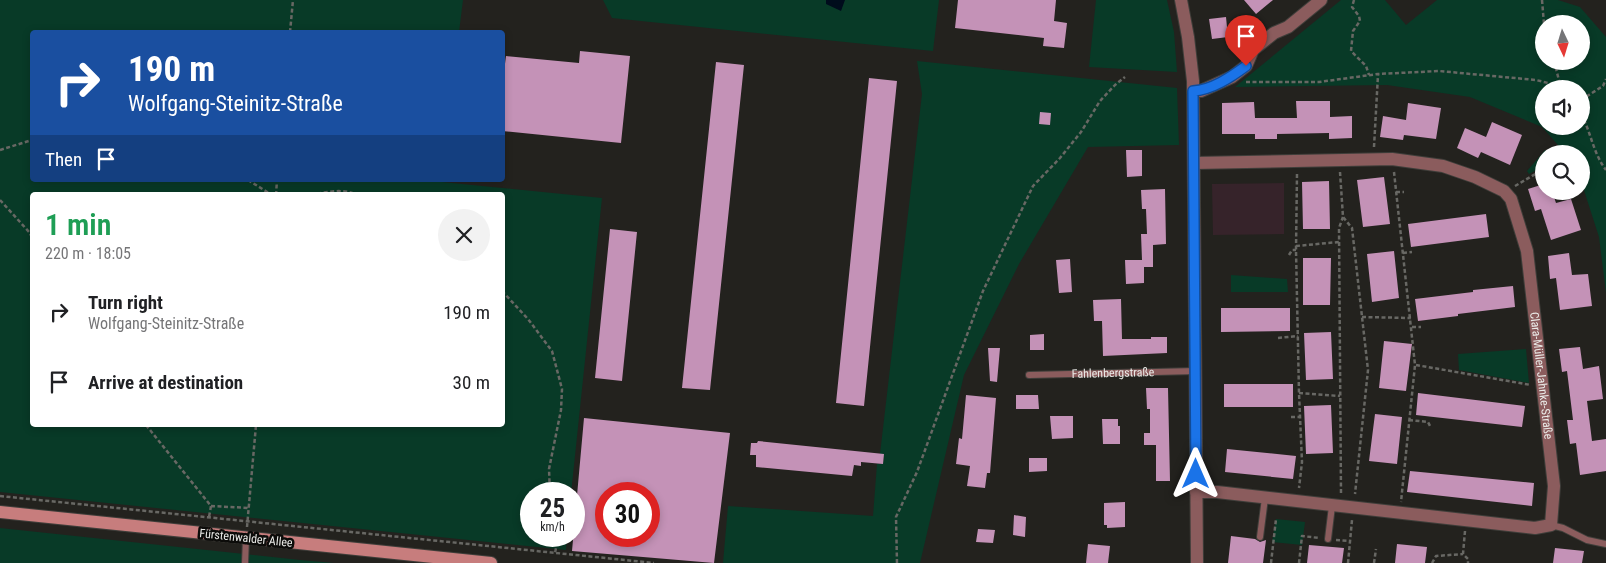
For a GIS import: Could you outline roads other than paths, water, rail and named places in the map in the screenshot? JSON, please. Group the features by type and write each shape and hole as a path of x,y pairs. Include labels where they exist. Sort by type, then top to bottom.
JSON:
{"main road":[{"name":"Fürstenwalder Allee","path":"0,512 491,563"}],"street":[{"path":"1181,0 1188,37 1193,91 1197,563"},
{"path":"1193,91 1201,91 1232,77 1246,66 1253,50 1274,33 1288,27 1321,0"},
{"name":"Clara-Müller-Jahnke-Straße","path":"1194,163 1394,159 1443,166 1475,177 1504,191 1511,198 1527,251 1554,486 1551,525"},
{"path":"1196,492 1217,492 1535,528 1551,525"}],"lane":[{"name":"Fahlenbergstraße","path":"1029,375 1196,371"},
{"path":"1260,537 1265,498"},
{"path":"1328,539 1342,507"},
{"path":"1551,525 1563,528 1587,540 1606,544"},
{"path":"245,563 246,538"}],"water":[{"path":"826,0 845,0 841,11 826,4"}]}
